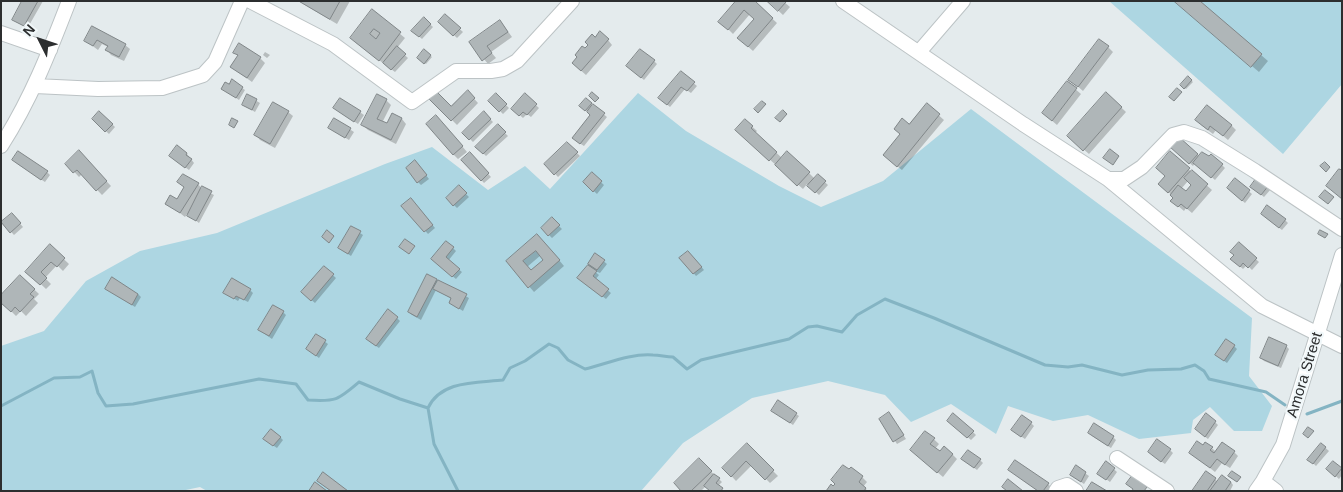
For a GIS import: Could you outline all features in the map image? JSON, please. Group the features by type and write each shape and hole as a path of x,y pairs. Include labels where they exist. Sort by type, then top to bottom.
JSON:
{"street":[{"path":"1,146 16,123 35,86 69,1"},
{"path":"35,86 98,90 162,88 203,75 215,62 242,1"},
{"path":"250,1 333,44 412,102 456,71 497,70 503,69 517,61 572,1"},
{"path":"843,1 1023,124 1108,179 1262,306 1342,346"},
{"path":"919,52 963,1"},
{"path":"1,33 50,50"},
{"path":"1,132 16,123"},
{"path":"1108,179 1124,179 1142,167 1172,134 1184,132 1202,138 1342,228"},
{"name":"Amora Street","path":"1260,486 1283,445 1342,255"},
{"path":"1117,458 1167,491"},
{"path":"1056,491 1058,488 1067,485 1076,491"},
{"path":"1260,486 1276,491"}],"shaded area":[{"path":"1109,1 1342,1 1342,84 1283,154"},
{"path":"638,93 686,131 779,186 821,207 883,181 971,109 1252,318 1249,376 1272,406 1262,431 1234,431 1210,407 1193,420 1191,433 1139,439 1088,415 1053,421 1008,406 996,434 951,404 911,422 885,395 828,381 752,398 683,443 641,491 207,491 200,487 181,491 1,491 1,346 44,331 86,281 140,251 217,233 385,164 432,147 488,190 525,166 550,189"}],"building":[{"path":"22,1 38,1 24,26 12,20"},
{"path":"299,1 340,1 330,19"},
{"path":"736,1 755,1 773,18 748,47 737,38 754,19 744,10 728,30 718,22"},
{"path":"767,1 785,1 786,2 778,11"},
{"path":"1174,1 1200,1 1262,54 1251,67"},
{"path":"372,9 401,32 379,61 350,38","holes":["374,29 380,33 376,39 370,34"]},
{"path":"445,14 461,28 453,36 438,22"},
{"path":"424,17 431,24 419,37 411,31"},
{"path":"500,20 508,32 487,46 492,53 482,61 469,42"},
{"path":"92,26 126,44 119,57 105,50 108,46 97,40 93,46 84,41"},
{"path":"600,31 609,39 581,71 572,63 577,57 575,55 582,46 585,48 588,45 585,42 592,34 595,37"},
{"path":"1099,39 1109,46 1078,87 1068,80"},
{"path":"239,43 261,57 247,78 230,67 238,55 233,53"},
{"path":"397,46 406,54 391,70 383,63"},
{"path":"424,49 431,55 424,64 417,58"},
{"path":"640,49 655,60 641,78 626,66"},
{"path":"681,71 695,82 687,91 681,87 667,105 658,98"},
{"path":"1188,76 1192,80 1184,89 1180,85"},
{"path":"232,79 243,87 236,98 221,89 225,82 229,84"},
{"path":"1067,81 1077,88 1052,121 1042,113"},
{"path":"1177,88 1182,92 1174,101 1169,97"},
{"path":"468,90 475,98 451,121 428,98 436,91 451,106"},
{"path":"592,92 599,98 595,102 589,96"},
{"path":"1106,92 1122,107 1083,151 1067,136"},
{"path":"496,93 507,104 499,112 488,101"},
{"path":"525,93 537,104 527,115 523,112 519,116 511,109"},
{"path":"247,94 257,99 252,110 242,105"},
{"path":"377,94 387,99 377,119 387,123 392,113 402,118 391,140 361,125"},
{"path":"340,98 361,111 354,122 333,108"},
{"path":"586,98 592,103 585,111 579,106"},
{"path":"762,101 766,104 758,113 754,109"},
{"path":"273,102 289,111 270,144 254,135"},
{"path":"927,103 940,114 897,167 883,155 900,134 894,129 902,118 909,124"},
{"path":"593,104 605,113 580,144 572,138 590,115 587,112"},
{"path":"1207,105 1232,125 1223,136 1210,126 1208,130 1195,120"},
{"path":"783,110 787,114 780,122 775,118"},
{"path":"99,111 113,124 105,132 92,119"},
{"path":"484,111 491,119 469,140 462,133"},
{"path":"436,115 463,146 453,155 426,124"},
{"path":"232,118 238,121 234,128 229,125"},
{"path":"334,118 351,128 345,138 328,128"},
{"path":"745,119 753,126 751,128 777,152 769,161 735,130"},
{"path":"498,124 506,132 483,154 475,147"},
{"path":"1179,137 1198,154 1189,164 1170,147"},
{"path":"567,142 578,152 554,175 544,164"},
{"path":"177,145 192,159 185,168 169,156"},
{"path":"1110,149 1119,156 1113,165 1103,158"},
{"path":"79,150 107,181 96,191 77,170 73,173 65,164"},
{"path":"18,151 48,171 41,180 12,160"},
{"path":"787,151 810,172 797,186 775,165"},
{"path":"1170,151 1190,168 1168,193 1158,184 1165,176 1156,168"},
{"path":"470,152 489,173 481,181 461,160"},
{"path":"1202,152 1209,156 1211,154 1223,164 1211,178 1193,163"},
{"path":"415,160 427,175 417,183 406,168"},
{"path":"1325,162 1330,167 1326,172 1320,166"},
{"path":"1339,169 1342,170 1342,199 1326,186"},
{"path":"1192,170 1208,184 1187,209 1181,204 1178,207 1170,201 1173,198 1170,195 1178,185 1186,191 1191,185 1184,178"},
{"path":"592,172 602,181 593,192 583,182"},
{"path":"183,174 199,183 180,213 165,204 170,195 177,199 184,187 177,182"},
{"path":"818,174 826,181 815,193 807,186"},
{"path":"1258,176 1269,185 1261,195 1250,187"},
{"path":"1235,178 1250,190 1242,201 1227,188"},
{"path":"459,185 467,193 453,206 446,198"},
{"path":"202,186 212,191 196,221 187,216"},
{"path":"1325,190 1334,197 1328,204 1319,197"},
{"path":"411,198 433,225 424,232 401,206"},
{"path":"1267,205 1286,219 1279,228 1261,214"},
{"path":"12,213 21,223 10,233 1,222"},
{"path":"552,217 560,225 548,236 541,228"},
{"path":"351,226 361,231 348,254 338,248"},
{"path":"327,230 334,236 329,243 322,237"},
{"path":"1320,230 1328,234 1325,238 1318,234"},
{"path":"537,234 560,260 528,288 506,261","holes":["536,251 543,260 531,270 523,261"]},
{"path":"405,239 415,246 409,254 399,247"},
{"path":"446,241 454,247 446,257 460,269 452,277 431,259"},
{"path":"1239,242 1257,258 1248,268 1243,263 1240,267 1230,259 1234,255 1230,252"},
{"path":"50,244 65,258 57,267 51,262 41,272 47,278 40,285 25,272"},
{"path":"688,251 702,267 693,274 679,258"},
{"path":"595,253 605,260 597,270 588,264"},
{"path":"588,265 597,271 593,276 609,289 602,297 577,278"},
{"path":"324,266 334,274 311,301 301,292"},
{"path":"427,274 437,279 417,317 408,312"},
{"path":"20,275 35,289 30,294 34,297 20,312 15,307 11,312 1,303 1,295"},
{"path":"112,277 138,294 132,305 105,289"},
{"path":"232,278 251,289 244,300 236,296 234,299 223,293"},
{"path":"438,280 467,294 459,309 449,303 451,298 433,289"},
{"path":"273,305 284,311 269,336 258,330"},
{"path":"388,309 398,317 376,346 366,339"},
{"path":"316,334 326,340 316,356 306,349"},
{"path":"1269,337 1287,345 1278,366 1260,358"},
{"path":"1226,339 1235,345 1224,361 1215,355"},
{"path":"778,400 797,413 790,423 771,411"},
{"path":"889,412 904,435 893,442 879,419"},
{"path":"953,413 974,431 967,438 947,421"},
{"path":"1206,413 1216,421 1205,437 1195,429"},
{"path":"1022,415 1032,422 1021,437 1011,430"},
{"path":"1094,423 1114,436 1108,446 1088,433"},
{"path":"1308,427 1314,431 1308,438 1303,434"},
{"path":"271,429 281,437 273,446 263,439"},
{"path":"925,431 935,438 930,444 940,451 944,446 953,454 937,473 910,450"},
{"path":"1157,439 1171,449 1161,462 1148,452"},
{"path":"1197,441 1203,445 1205,442 1213,447 1210,450 1214,453 1222,442 1235,451 1225,465 1217,459 1210,468 1189,453"},
{"path":"747,443 774,470 765,480 746,461 731,477 722,468"},
{"path":"1321,443 1326,447 1313,464 1307,460"},
{"path":"968,450 981,459 974,468 961,459"},
{"path":"699,458 712,471 691,491 681,491 674,483"},
{"path":"1015,460 1049,483 1043,491 1038,491 1008,470"},
{"path":"1106,461 1115,468 1106,480 1097,474"},
{"path":"1333,461 1342,468 1335,477 1326,469"},
{"path":"843,465 849,469 851,467 863,476 859,482 866,488 864,491 826,491 831,484 833,486 835,484 831,480"},
{"path":"1076,465 1086,472 1081,482 1070,475"},
{"path":"1206,471 1216,478 1207,491 1192,491"},
{"path":"1232,471 1241,477 1237,482 1228,476"},
{"path":"323,472 348,491 331,491 317,481"},
{"path":"714,474 720,478 716,483 723,488 721,491 710,491 704,486"},
{"path":"1222,475 1231,482 1225,491 1210,491"},
{"path":"1132,476 1147,487 1144,491 1132,491 1133,489 1126,484"},
{"path":"1008,479 1023,491 1007,491 1002,487"},
{"path":"315,482 327,491 309,491"},
{"path":"1092,482 1107,491 1086,491"}],"waterway":[{"path":"428,408 442,392 451,388 471,383 503,380 510,368 525,361 549,344 558,348 568,360 585,369 627,357 645,355 673,357 687,369 701,360 789,339 808,327 817,326 842,332 857,315 885,299 1045,365 1068,367 1082,365 1122,375 1148,370 1181,369 1195,365 1204,371 1209,379 1266,392 1285,405"},
{"path":"1,406 54,378 80,377 92,371 98,393 106,406 133,404 259,379 296,384 308,400 325,401 341,396 359,382 428,408 434,444 458,491"},
{"path":"1307,414 1342,401"}]}
